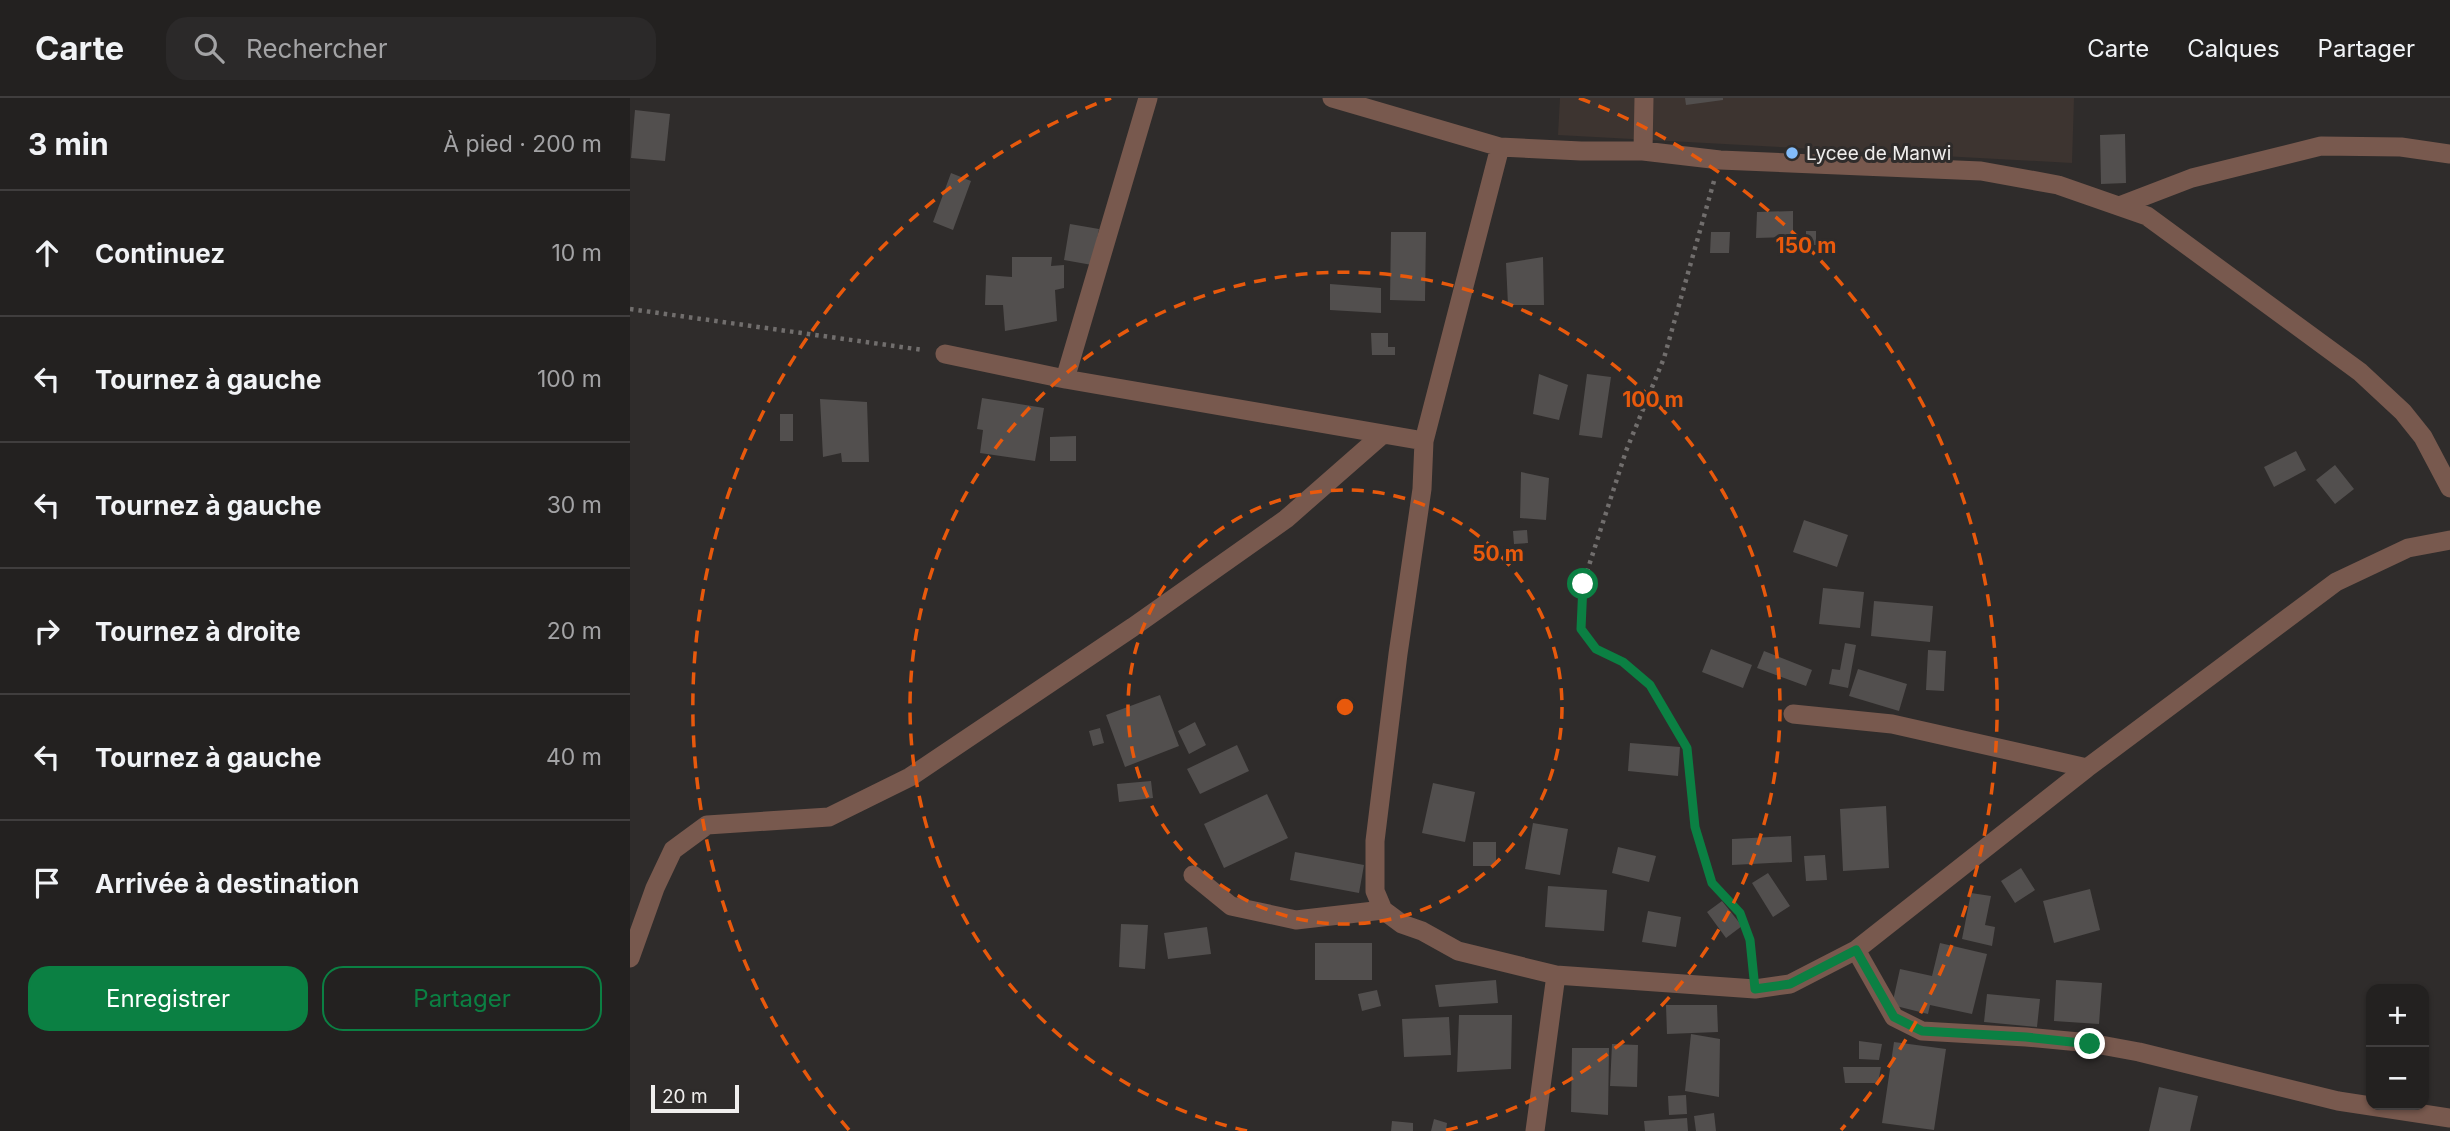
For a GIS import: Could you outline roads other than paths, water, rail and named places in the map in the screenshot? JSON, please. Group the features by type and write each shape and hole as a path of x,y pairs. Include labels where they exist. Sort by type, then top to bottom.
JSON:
{"street":[{"path":"1065,379 1148,98"},
{"path":"1332,98 1380,105 1500,147 1643,151 1720,160 1981,171 2058,185 2119,206 2147,216 2360,372 2403,412 2416,429 2450,488"},
{"path":"1643,151 1644,98"},
{"path":"2119,206 2192,178 2321,146 2400,147 2450,154"},
{"path":"1500,147 1424,441 1422,489 1398,654 1376,841 1375,891 1383,910 1402,924 1458,951 1556,975 1755,989 1790,984 1856,950 2087,768 2336,582 2408,548 2450,540"},
{"path":"945,354 1065,379 1424,441"},
{"path":"630,958 655,888 673,850 707,825 829,817 910,777 1133,627 1286,519 1383,434"},
{"path":"1793,714 1892,724 2087,768"},
{"path":"1193,875 1231,906 1296,920 1383,910"},
{"path":"1856,950 1894,1017 1922,1031 2026,1037 2139,1052 2338,1101 2450,1118"},
{"path":"1535,1131 1556,975"}],"place":[{"name":"Lycee de Manwi","path":"1792,153"}]}
